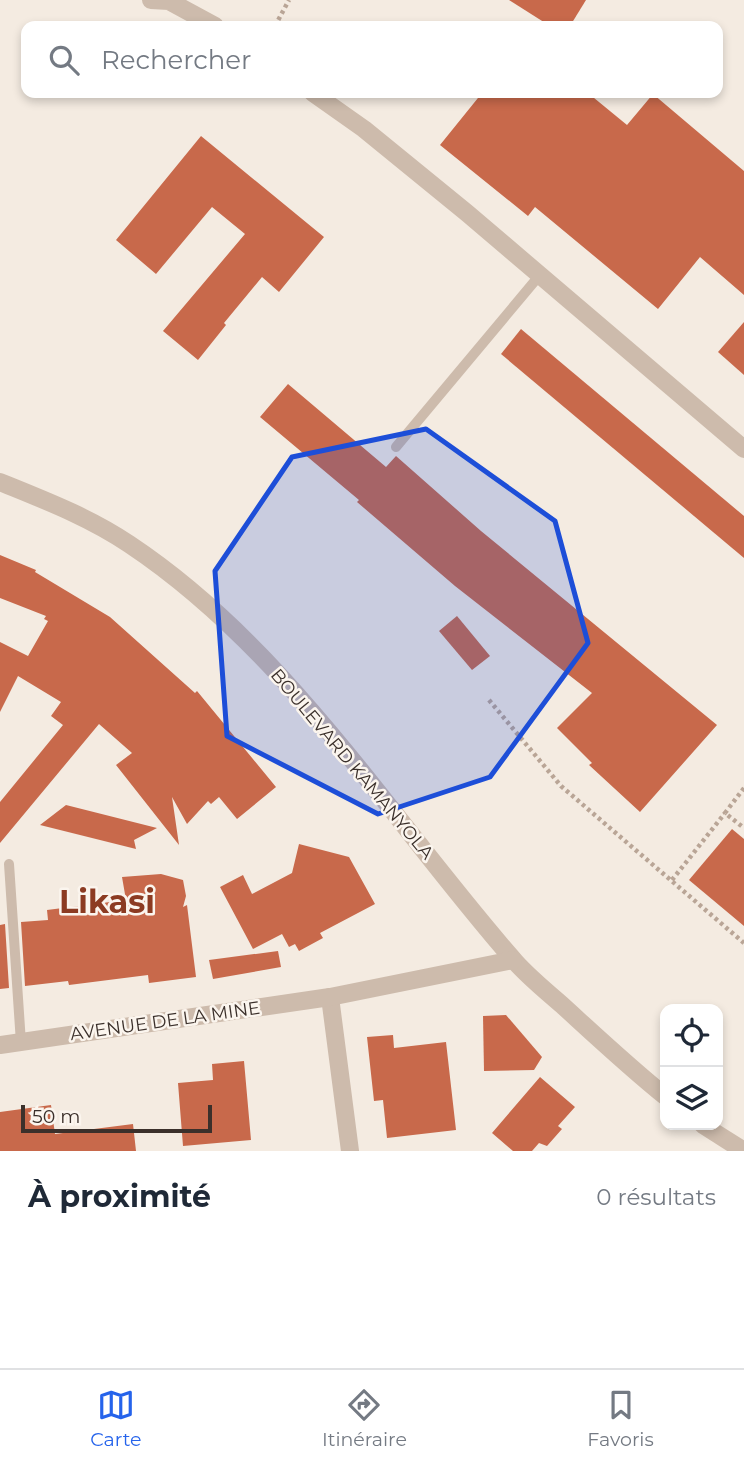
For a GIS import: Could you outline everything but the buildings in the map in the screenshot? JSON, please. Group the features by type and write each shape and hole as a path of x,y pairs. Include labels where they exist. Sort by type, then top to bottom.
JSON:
{"street":[{"path":"151,0 169,1 206,21"},
{"path":"320,98 374,137 467,213 744,449"},
{"name":"BOULEVARD KAMANYOLA","path":"0,482 83,516 128,543 171,574 225,622 273,669 321,723 513,960 660,1092"},
{"name":"AVENUE DE LA MINE","path":"0,1045 330,997 513,960"},
{"path":"330,997 350,1151"},
{"path":"711,1130 744,1151"}],"lane":[{"path":"396,447 539,276"},
{"path":"9,864 21,1043"}],"path":[{"path":"278,21 289,0"},
{"path":"489,700 561,786 744,943"},
{"path":"672,880 744,788"},
{"path":"725,813 744,828"}],"highlighted area":[{"path":"426,429 555,521 588,643 490,777 378,814 227,736 215,571 292,457"}],"district":[{"name":"Likasi","path":"107,901"}]}
